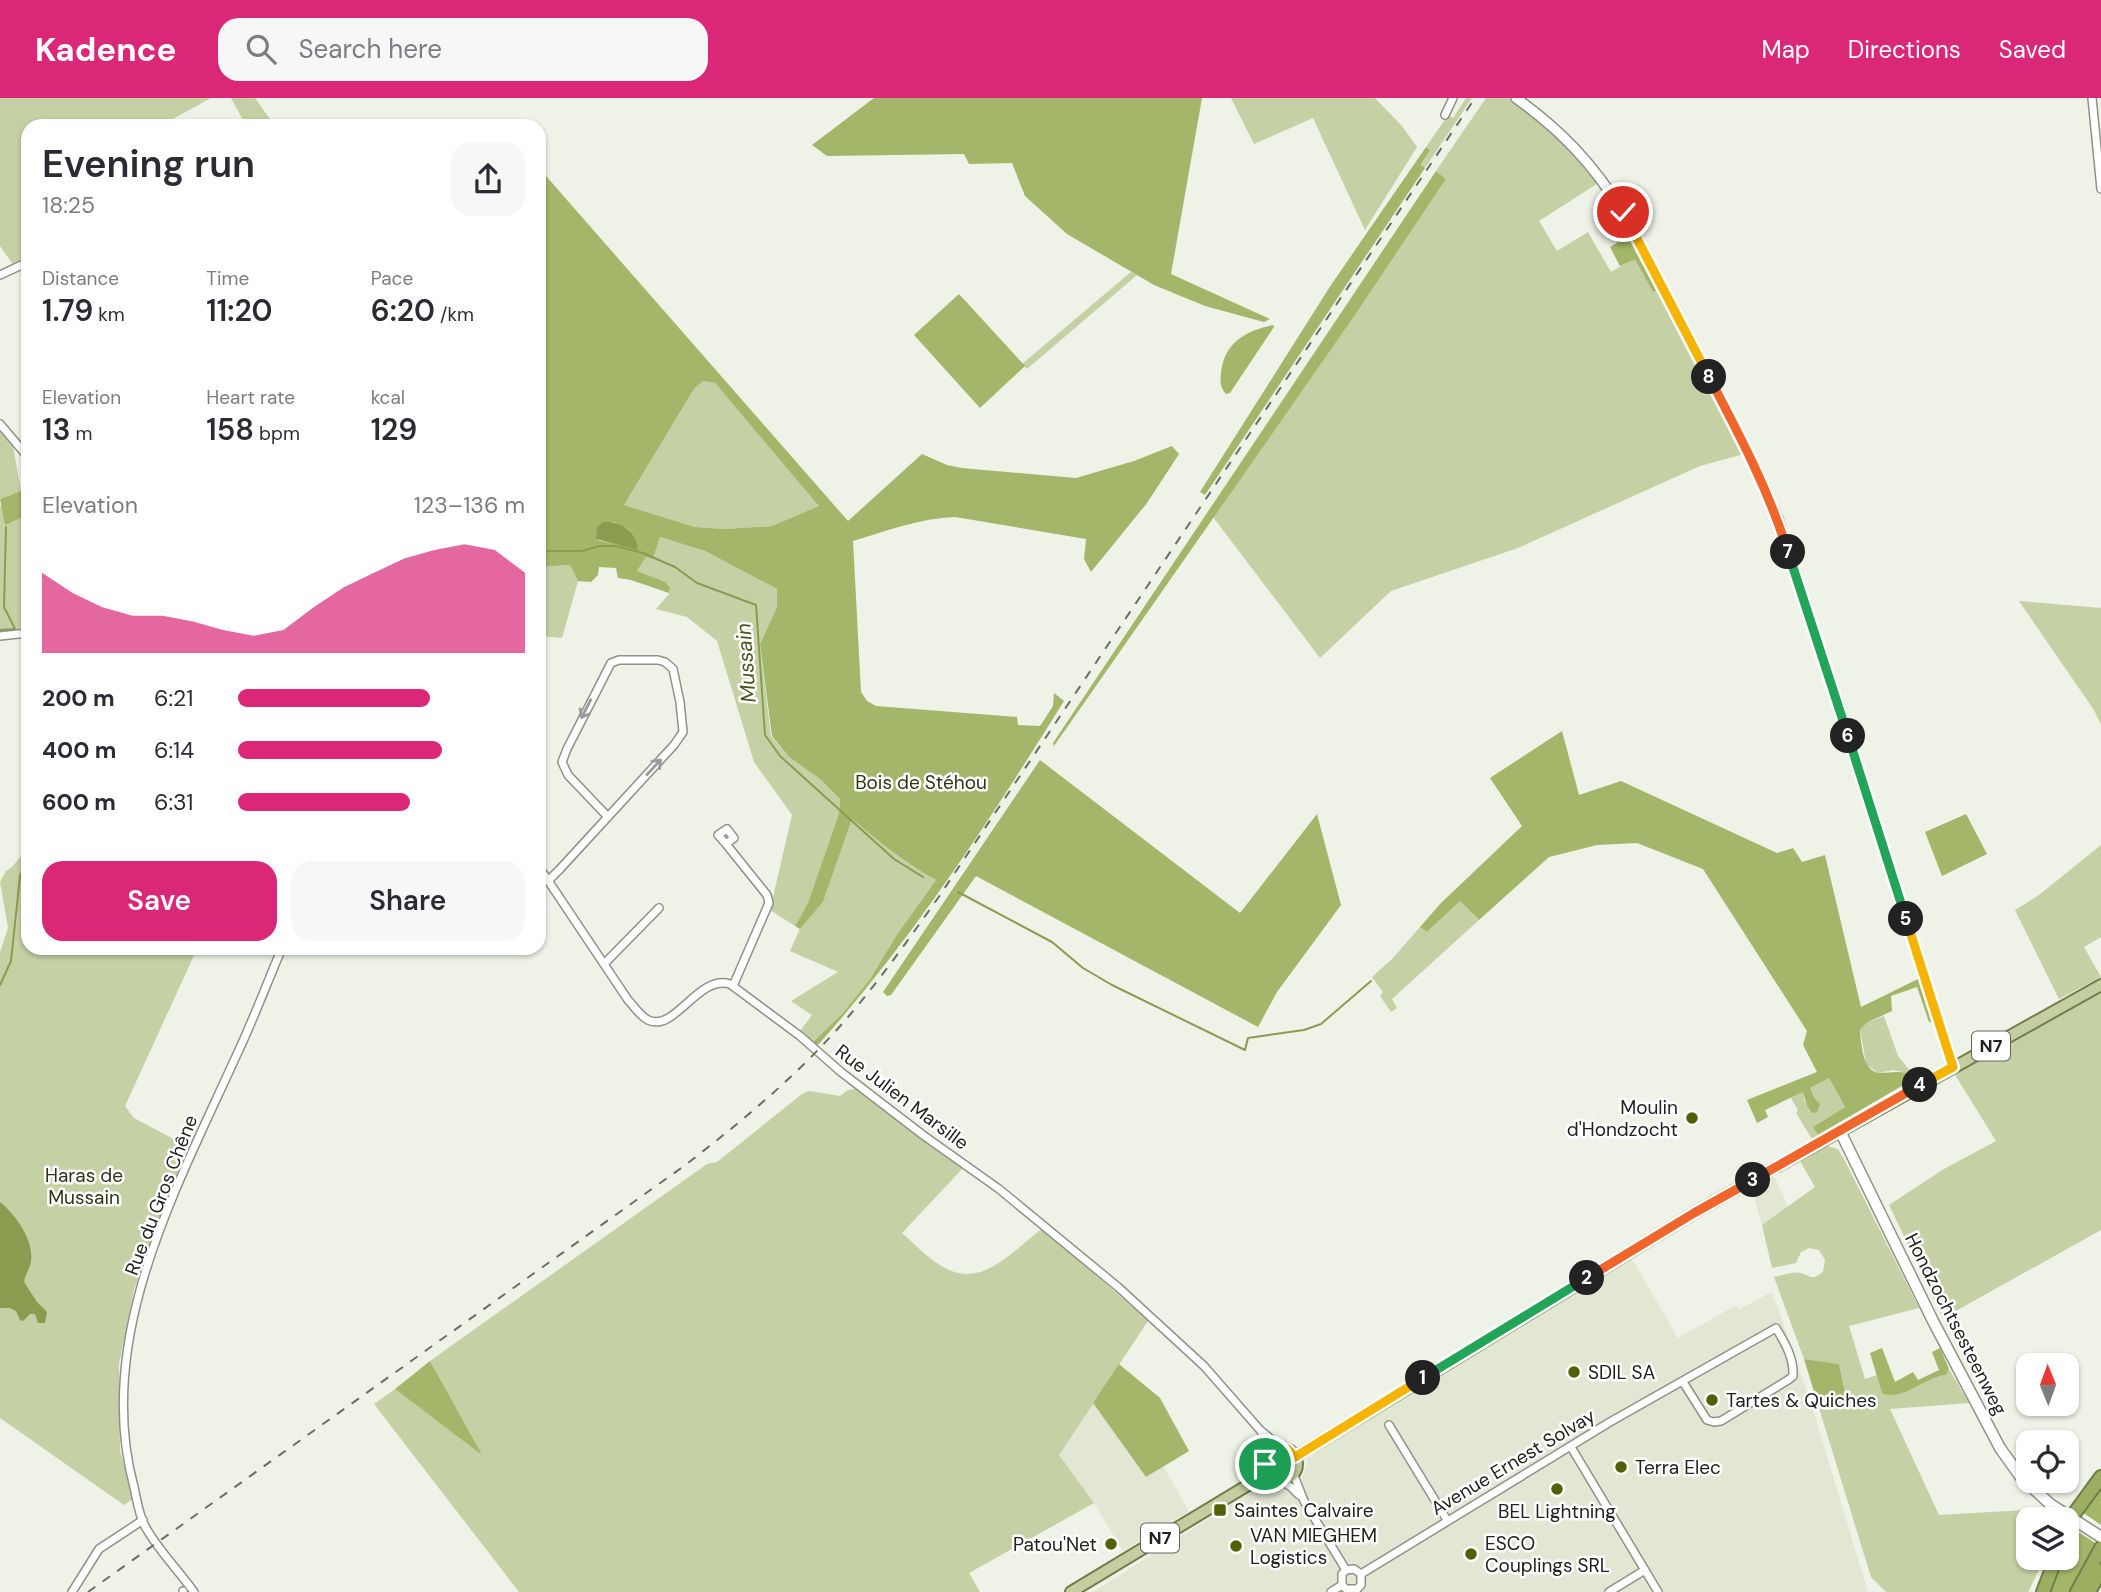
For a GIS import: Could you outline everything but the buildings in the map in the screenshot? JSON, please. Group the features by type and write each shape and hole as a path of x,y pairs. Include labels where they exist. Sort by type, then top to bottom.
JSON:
{"highway":[{"path":"2079,1512 2101,1477"},
{"path":"2077,1592 2101,1548"},
{"path":"2043,1592 2051,1570"},
{"path":"2089,1592 2101,1570"}],"main road":[{"name":"N7","path":"1295,1457 1694,1213 2101,985"},
{"name":"Hondzochtsesteenweg","path":"1840,1131 1933,1321 2000,1448 2020,1476 2053,1507"},
{"path":"1282,1448 1295,1457 1296,1464 1290,1477 1273,1476 1265,1464 1268,1454 1282,1448"},
{"name":"N7","path":"1071,1592 1273,1476"},
{"name":"Hondzochtsesteenweg","path":"2079,1526 2101,1537"}],"street":[{"path":"1445,115 1453,98"},
{"path":"1516,98 1558,129 1605,183 1623,212 1748,452 1778,519 1953,1067"},
{"path":"2092,98 2101,189"},
{"path":"0,275 21,265"},
{"path":"0,424 21,449"},
{"path":"0,636 21,634"},
{"path":"550,880 608,817 683,732 674,671 665,662 619,660 611,663 566,749 562,762 568,775 608,817"},
{"path":"546,875 628,1000 649,1021 661,1021 711,985 722,982 733,986 769,902 767,895 726,845"},
{"path":"605,964 659,908"},
{"name":"Rue du Gros Chêne","path":"187,1591 145,1527 126,1456 122,1426 129,1343 150,1259 184,1168 279,955"},
{"name":"Rue Julien Marsille","path":"733,986 923,1135 999,1189 1118,1287 1203,1366 1260,1430 1282,1448"},
{"name":"Avenue Ernest Solvay","path":"1361,1574 1641,1404 1776,1328 1794,1364 1793,1376 1788,1380 1721,1421 1707,1420 1683,1382"},
{"path":"1389,1425 1447,1520"},
{"name":"Rue Julien Marsille","path":"1260,1430 1268,1454"},
{"path":"1571,1447 1658,1592"},
{"path":"1293,1473 1304,1501"},
{"path":"1273,1476 1292,1487 1304,1501 1346,1570"},
{"path":"72,1592 99,1549 143,1520"},
{"path":"1354,1569 1361,1574 1358,1590 1342,1585 1342,1574 1346,1570 1354,1569"},
{"path":"1609,1592 1645,1570"},
{"path":"1331,1592 1342,1585"}],"shaded area":[{"path":"603,522 616,523 626,528 634,537 638,550 596,539 597,527"},
{"path":"1774,1176 1788,1207 1762,1225 1753,1187"},
{"path":"0,1202 17,1220 30,1245 31,1261 24,1282 47,1312 45,1323 38,1323 35,1314 30,1314 23,1321 16,1311 0,1308"},
{"path":"1631,1257 1678,1338 1736,1305 1739,1309 1772,1292 1811,1403 1868,1592 1093,1592 1265,1483 1286,1493 1301,1484 1308,1458"},
{"path":"1093,1403 1146,1477 1163,1466 1189,1511 1123,1551 1094,1503 1058,1455"}],"green space":[{"path":"0,98 211,98 173,119 21,119 21,264 14,266 0,246"},
{"path":"231,98 255,98 270,119 242,119"},
{"path":"874,98 1202,98 1171,274 1270,319 1264,322 1205,306 1154,285 1067,234 1025,196 1012,163 969,164 964,154 827,156 812,145"},
{"path":"1231,98 1375,98 1402,126 1417,147 1365,230 1313,118 1254,144"},
{"path":"1466,98 1472,98 1425,168 1421,166 1430,150 1426,147 1448,115 1453,118"},
{"path":"1486,98 1509,98 1552,129 1600,182 1539,221 1557,251 1588,232 1611,272 1635,258 1653,292 1660,289 1744,454 1700,466 1518,548 1391,591 1320,658 1213,517 1353,318 1446,179 1436,171"},
{"path":"1426,147 1430,150 1421,165 1425,168 1205,495 1200,492 1331,285"},
{"path":"1436,171 1446,179 1353,318 1054,746 1053,743"},
{"name":"Bois de Stéhou","path":"546,176 848,521 922,454 947,465 962,468 1076,478 1134,461 1172,446 1179,454 1147,503 1091,572 1084,559 1086,539 955,517 916,522 853,541 861,692 867,701 876,706 1017,717 1018,725 1040,726 1053,706 1054,693 1064,701 1008,790 918,921 853,1005 818,1045 813,1042 842,1014 870,979 896,936 936,880 892,852 852,819 823,902 800,929 795,926 808,903 839,813 840,799 820,779 789,757 772,736 760,644 777,607 777,589 705,551 660,537 653,559 646,557 637,571 665,582 670,588 669,593 618,578 616,568 599,567 598,575 591,582 578,581 570,565 546,567","holes":["703,381 715,383 819,506 772,526 724,529 695,527 624,505 694,389","613,522 629,530 638,549 597,540"]},
{"path":"1624,220 1660,289 1653,292 1635,259 1620,266 1610,247 1617,243 1613,233 1617,231 1614,225"},
{"path":"1131,272 1137,275 1027,369 1022,364"},
{"path":"959,294 1025,366 980,408 914,335"},
{"path":"1273,325 1230,393 1226,394 1221,384 1221,373 1231,346 1253,331"},
{"path":"703,381 715,383 820,506 772,526 724,529 695,527 624,505 694,389"},
{"path":"0,428 13,446 21,491 0,499"},
{"path":"21,491 21,518 5,525 0,499"},
{"path":"0,506 21,514 21,632 0,633"},
{"path":"660,537 705,551 777,589 777,607 760,644 771,736 789,757 820,779 840,799 839,813 808,903 795,926 770,910 792,815 754,762 717,641 687,617 656,609 669,594 670,588 637,571 646,557 653,559"},
{"path":"570,565 578,581 562,638 546,637 546,567"},
{"path":"2019,601 2101,608 2101,725 2094,710"},
{"path":"1562,731 1579,795 1621,781 1777,853 1793,848 1802,862 1825,855 1861,1007 1920,978 1934,1022 1929,1022 1917,987 1891,996 1892,1011 1868,1022 1860,1029 1866,1062 1873,1071 1907,1073 1912,1080 1818,1135 1813,1127 1845,1107 1829,1078 1810,1088 1820,1104 1817,1112 1812,1113 1807,1106 1803,1092 1765,1110 1768,1117 1757,1123 1747,1100 1817,1072 1803,1045 1807,1031 1703,869 1637,843 1597,845 1549,857 1479,920 1460,901 1427,932 1420,927 1441,903 1522,826 1490,778"},
{"path":"1040,760 1240,913 1317,814 1341,905 1277,992 1258,1027 976,876 891,995 887,996 883,992"},
{"path":"1966,814 1987,854 1942,876 1925,832"},
{"path":"852,819 892,852 936,880 896,936 870,979 842,1014 813,1042 800,1031 812,1015 791,1001 838,972 790,951 800,929 823,902"},
{"path":"2101,845 2101,937 2084,947 2101,977 2059,999 2015,910 2039,895"},
{"name":"Haras de Mussain","path":"21,856 21,955 194,955 125,1106 134,1118 185,1145 190,1144 182,1162 176,1167 179,1173 134,1289 119,1364 120,1451 134,1498 124,1505 0,1418 0,952 8,928 0,882 6,871"},
{"path":"1460,901 1479,920 1392,999 1397,1008 1391,1012 1380,996 1383,992 1372,977 1420,927 1427,932"},
{"path":"2101,991 2101,1230 1943,1318 1889,1205 1944,1169 1996,1141 1954,1073"},
{"path":"1884,1016 1898,1056 1916,1078 1912,1080 1907,1073 1893,1070 1878,1073 1866,1064 1860,1028"},
{"path":"1829,1078 1845,1107 1813,1127 1818,1135 1812,1139 1796,1113 1798,1110 1791,1098 1804,1091 1804,1100 1810,1111 1818,1101 1810,1088"},
{"path":"859,1088 964,1167 902,1233 930,1258 955,1272 969,1274 982,1271 1008,1257 1043,1228 1148,1321 1059,1455 1094,1503 969,1573 980,1592 519,1592 374,1404 395,1389 480,1453 430,1361 707,1164 717,1162 802,1094 809,1091 840,1096 848,1090"},
{"path":"1827,1146 1838,1149 1919,1308 1849,1326 1865,1379 1877,1375 1882,1392 1897,1394 1946,1375 1949,1369 1969,1403 1890,1409 1939,1515 2016,1511 2016,1570 2039,1570 2028,1592 1886,1592 1871,1577 1819,1408 1848,1407 1839,1364 1804,1359 1774,1277 1797,1273 1815,1277 1823,1272 1825,1260 1819,1250 1809,1248 1801,1252 1796,1263 1772,1268 1762,1225 1815,1187 1800,1161"},
{"path":"1882,1348 1895,1382 1913,1372 1918,1380 1939,1370 1932,1352 1940,1348 1949,1369 1946,1375 1906,1392 1890,1395 1882,1393 1870,1353"},
{"path":"1804,1359 1839,1364 1848,1407 1819,1408"},
{"path":"430,1361 482,1455 395,1389"},
{"path":"1119,1364 1160,1398 1189,1451 1146,1477 1093,1403"},
{"path":"1281,1452 1290,1455 1293,1464 1290,1473 1281,1476 1272,1473 1269,1464 1272,1455"},
{"path":"2101,1482 2101,1525 2082,1512"},
{"path":"2079,1532 2097,1544 2070,1592 2047,1592 2056,1570 2079,1570"}],"waterway":[{"name":"Mussain","path":"0,630 15,629 4,607 6,527"},
{"name":"Mussain","path":"546,551 582,551 599,546 616,546 643,553 675,567 697,583 756,605 765,735 780,756 894,859 923,877"},
{"name":"Mussain","path":"0,985 11,961 21,874"},
{"path":"958,892 1052,942 1083,968 1112,985 1245,1050 1248,1038 1304,1030 1321,1024 1371,981"}],"railway":[{"path":"88,1592 684,1166 773,1093 835,1032 876,983 938,898 1475,98"}],"place":[{"name":"Moulin d'Hondzocht","path":"1692,1118"},
{"name":"SDIL SA","path":"1574,1372"},
{"name":"Tartes & Quiches","path":"1712,1400"},
{"name":"Terra Elec","path":"1621,1467"},
{"name":"BEL Lightning","path":"1557,1489"},
{"name":"Saintes Calvaire","path":"1220,1510"},
{"name":"Patou'Net","path":"1111,1544"},
{"name":"VAN MIEGHEM Logistics","path":"1236,1546"},
{"name":"ESCO Couplings SRL","path":"1471,1554"}],"route":[{"path":"1265,1464 1268,1454 1276,1448 1287,1449 1295,1457 1694,1213 1953,1067 1778,519 1748,452 1623,212"}]}
